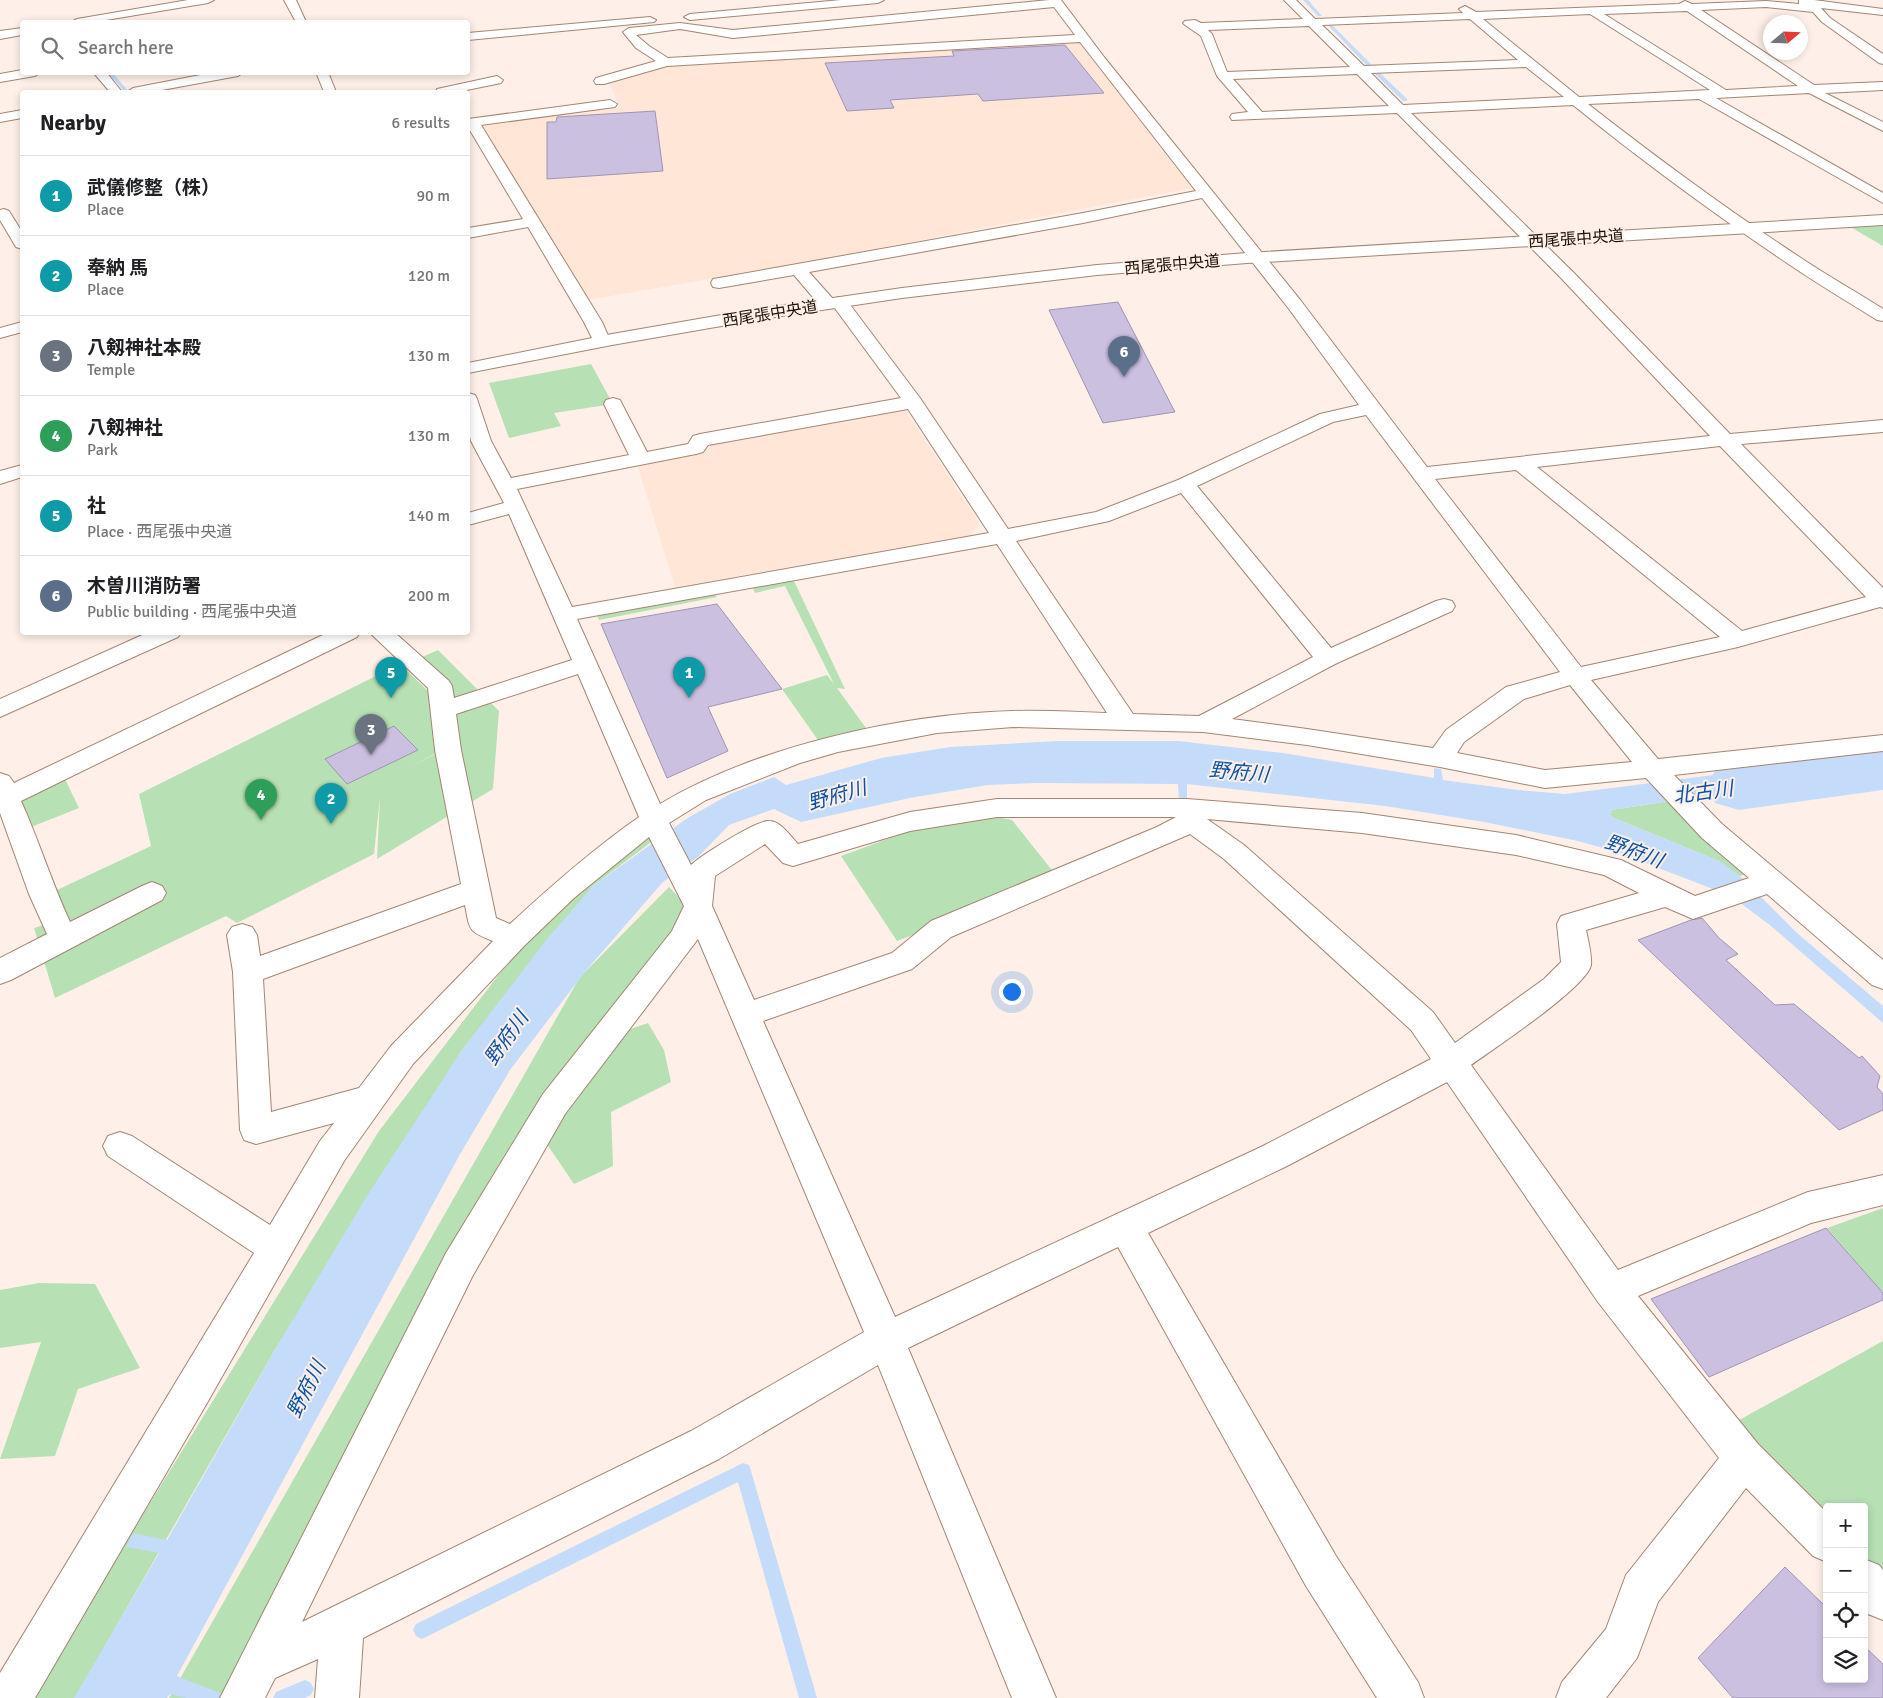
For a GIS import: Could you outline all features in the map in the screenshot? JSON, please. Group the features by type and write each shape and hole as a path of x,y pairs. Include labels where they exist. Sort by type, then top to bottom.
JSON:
{"street":[{"path":"89,20 208,0"},
{"path":"290,0 300,20"},
{"path":"470,37 708,11 815,6 878,0"},
{"path":"1290,0 1533,241 1882,600 1738,640 1575,676 1516,693 1455,736 1440,758"},
{"path":"1454,0 1574,101 1636,148 1793,260 1883,316"},
{"path":"1787,0 1883,10"},
{"path":"1818,0 1883,10"},
{"path":"666,62 643,48 632,39 629,32 680,26 734,34 1056,1 1295,305 1575,676 1655,772 1763,884 1883,977"},
{"path":"1470,14 1684,3 1766,4 1816,9 1826,20 1883,60"},
{"path":"1258,116 1223,76 1206,34 1196,27 1310,20 1592,11 1684,3 1812,90 1883,127"},
{"path":"815,6 831,38"},
{"path":"1592,11 1724,94"},
{"path":"0,35 20,32"},
{"path":"600,81 666,62 1084,38"},
{"path":"1223,76 1529,63"},
{"path":"0,78 20,75"},
{"path":"102,75 114,90"},
{"path":"144,90 222,75"},
{"path":"323,75 329,90"},
{"path":"451,90 497,80"},
{"path":"1237,117 1883,86"},
{"path":"1702,95 1883,198"},
{"path":"600,340 593,322 470,123 610,104"},
{"path":"0,118 20,114"},
{"path":"719,283 1207,194"},
{"path":"20,210 2,214 20,241"},
{"name":"西尾張中央道","path":"470,368 600,340 834,303 1048,275 1256,256 1883,220"},
{"path":"470,233 532,222"},
{"path":"798,269 834,303 913,402 1125,721"},
{"path":"0,333 20,328"},
{"path":"504,485 696,448 700,440 913,402"},
{"path":"613,404 640,458"},
{"path":"563,615 1002,537 1102,517 1184,484 1327,418 1371,408"},
{"path":"470,413 474,442 516,506 656,824 698,906 886,1340 1034,1698"},
{"path":"1422,474 1725,440 1883,426"},
{"path":"1520,463 1738,640"},
{"path":"0,478 20,473"},
{"path":"1184,484 1327,658"},
{"path":"470,518 516,506"},
{"path":"1203,724 1327,658 1444,606"},
{"path":"0,709 163,635"},
{"path":"63,938 43,894 4,789 342,635"},
{"path":"383,635 440,686 448,750 482,926 514,938"},
{"path":"443,710 585,664"},
{"path":"10,1698 194,1390 332,1151 402,1055 514,938 594,866 624,840 656,824 697,794 791,757 838,744 937,724 1013,719 1203,724 1306,736 1440,758 1545,778 1655,772 1883,743"},
{"path":"242,1698 262,1662 459,1265 554,1104 684,936 698,906 702,871 768,830 793,856 910,822 997,808 1189,814 1362,823 1516,845 1611,867 1693,908 1763,884"},
{"path":"745,1015 902,961 940,929 1166,834 1189,814"},
{"path":"1189,814 1422,1021 1611,1290 1744,1458 1823,1538"},
{"path":"248,972 476,890"},
{"path":"0,972 152,894"},
{"path":"262,1662 342,1626 705,1445 886,1340 1273,1157 1452,1063 1555,987 1576,965 1571,924 1669,895"},
{"path":"242,935 248,972 256,1130 370,1099"},
{"path":"120,1146 276,1248"},
{"path":"1611,1290 1808,1208 1883,1190"},
{"path":"1125,1226 1321,1571 1402,1698"},
{"path":"1578,1698 1622,1643 1640,1590 1744,1458"},
{"path":"1868,1584 1883,1600"},
{"path":"337,1698 342,1626"}],"shaded area":[{"path":"1077,40 1192,188 791,265 587,300 483,126 620,108 608,81 670,63"},
{"path":"903,407 979,523 971,535 675,587 637,464 707,450 714,441"}],"green space":[{"path":"1883,220 1883,246 1842,222"},
{"path":"591,364 613,404 554,413 561,426 509,438 489,383"},
{"path":"794,581 845,689 837,688 866,728 820,743 782,689 827,675 834,684 785,586 755,593 753,588"},
{"path":"713,593 717,597 599,620 596,614"},
{"path":"438,650 499,711 493,789 377,859 380,797 374,854 237,923 226,916 55,998 34,928 68,917 57,890 151,846 139,794 400,664 428,691 436,753 410,767 447,748 440,686 413,661"},
{"path":"63,775 79,808 21,831 7,797"},
{"path":"1670,801 1753,873 1739,876 1719,861 1610,815 1612,810"},
{"path":"991,816 1012,820 1059,879 897,941 841,856 912,830"},
{"path":"650,832 654,840 593,886 462,1050 276,1348 75,1698 30,1698 379,1131 533,930"},
{"path":"669,887 694,913 605,1038 648,1023 664,1050 671,1082 611,1112 613,1166 574,1184 538,1131 228,1698 169,1698 577,982"},
{"path":"1883,1208 1883,1293 1827,1228"},
{"path":"39,1283 95,1284 140,1368 78,1389 55,1456 0,1459 41,1342 0,1348 0,1290"},
{"path":"1883,1341 1883,1597 1868,1581 1868,1503 1823,1503 1823,1535 1721,1430"}],"water":[{"name":"野府川","path":"1057,741 1178,741 1283,753 1434,778 1434,768 1441,769 1443,780 1565,794 1823,761 1842,782 1670,801 1612,810 1610,815 1719,861 1739,875 1797,933 1883,1006 1883,1023 1771,926 1731,896 1617,852 1578,841 1484,822 1385,806 1187,784 1187,801 1179,800 1178,784 1036,783 988,785 910,798 801,822 774,809 729,825 699,856 662,883 584,973 510,1070 459,1156 177,1676 222,1694 219,1698 187,1698 170,1694 167,1698 74,1698 159,1553 126,1547 133,1533 167,1540 276,1348 365,1199 462,1050 547,939 593,886 686,819 730,794 774,777 786,785 881,758 950,747"}],"building":[{"path":"1065,45 1104,93 983,101 978,94 890,100 894,108 847,111 825,63 954,56 952,51"},
{"path":"655,111 663,171 547,179 547,122 556,122 557,117"},
{"path":"1118,302 1175,412 1103,423 1049,310"},
{"path":"717,604 782,689 708,707 728,751 667,778 601,624"},
{"path":"394,726 418,750 347,784 325,759"},
{"path":"1702,918 1719,938 1738,954 1726,960 1775,1005 1794,1004 1859,1058 1862,1056 1880,1076 1877,1087 1883,1094 1883,1110 1839,1130 1638,940 1691,920"},
{"path":"1826,1228 1883,1293 1883,1300 1709,1377 1651,1299"},
{"path":"1785,1567 1823,1604 1823,1683 1868,1683 1868,1650 1883,1664 1883,1698 1733,1698 1698,1658"}],"waterway":[{"path":"1305,0 1320,15"},
{"path":"76,20 113,13"},
{"path":"1328,24 1372,68"},
{"path":"1377,73 1405,100"},
{"path":"112,75 125,90"},
{"name":"北古川","path":"1739,787 1883,768"},
{"path":"422,1630 743,1471 808,1698"},
{"path":"282,1698 305,1689"}],"place":[{"name":"木曽川消防署","path":"1124,377"},
{"name":"社","path":"391,698"},
{"name":"武儀修整（株）","path":"689,698"},
{"name":"八剱神社本殿","path":"371,755"},
{"name":"八剱神社","path":"261,820"},
{"name":"奉納 馬","path":"331,824"}]}
